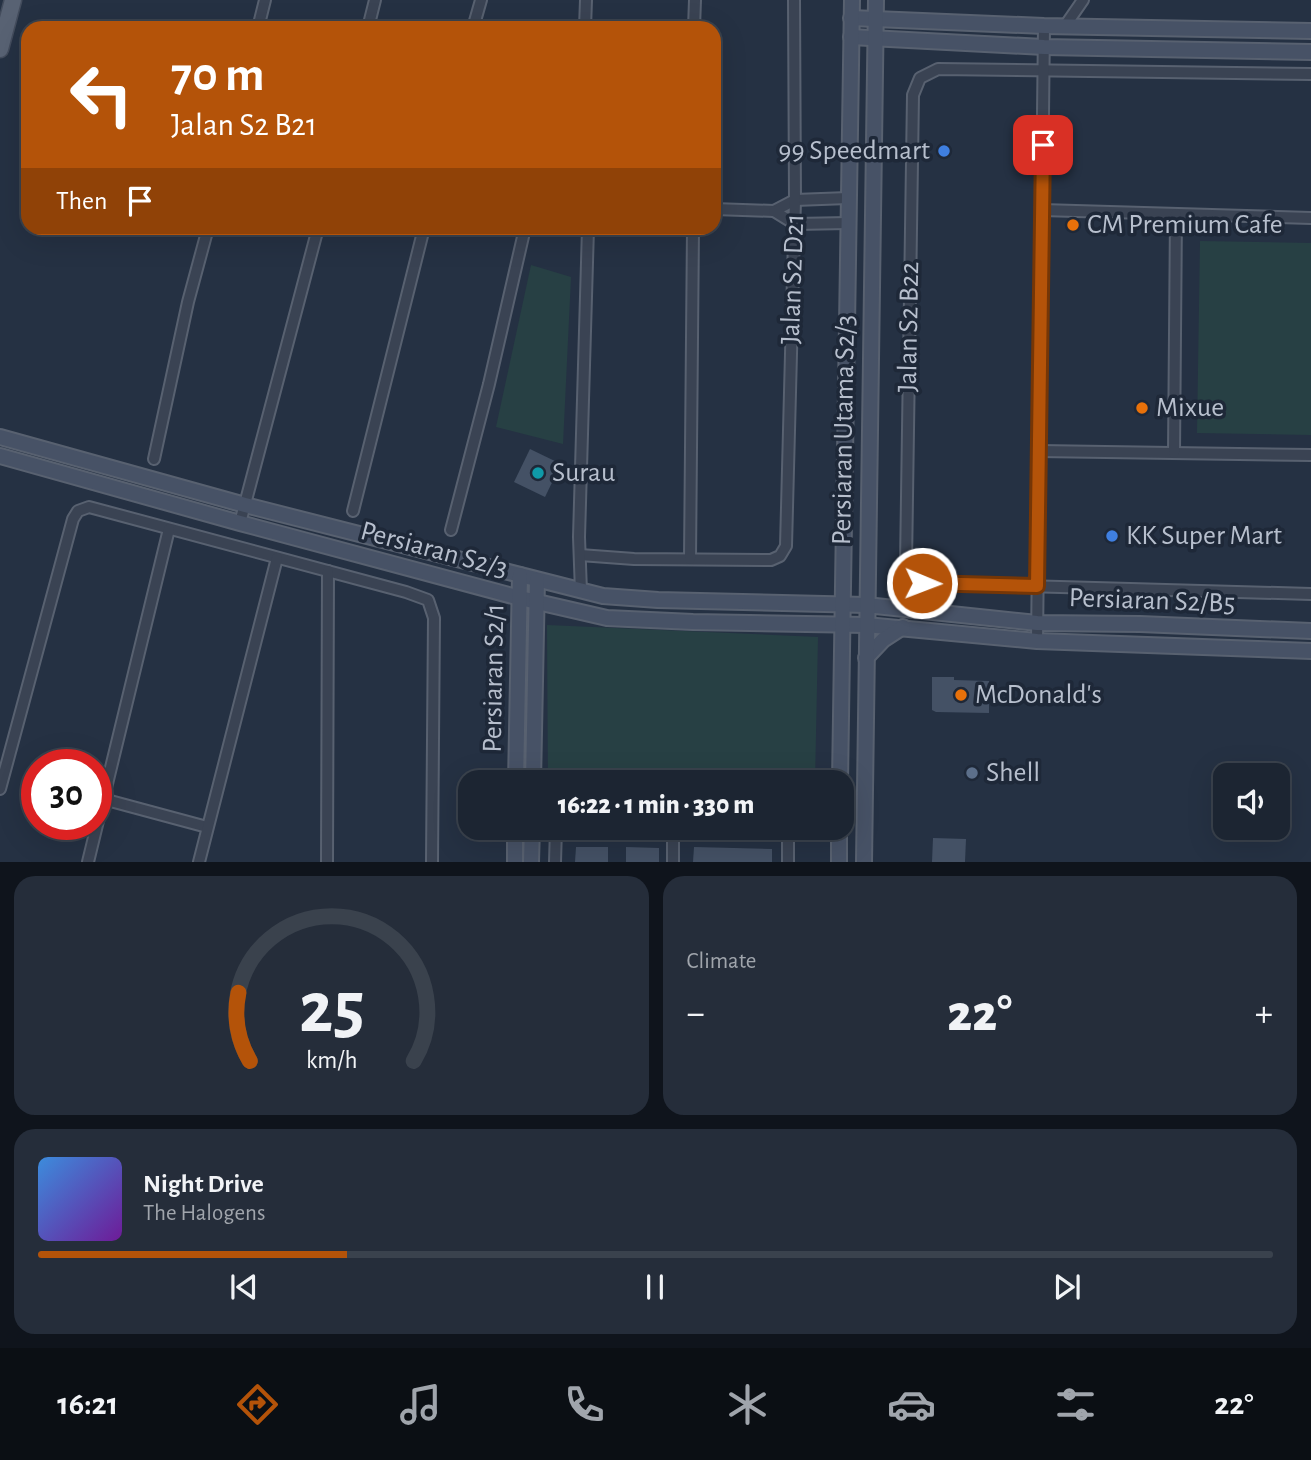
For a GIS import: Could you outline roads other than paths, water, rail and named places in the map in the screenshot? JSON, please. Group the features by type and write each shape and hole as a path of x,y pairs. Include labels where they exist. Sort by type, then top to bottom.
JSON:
{"main road":[{"path":"0,49 13,0"},
{"name":"Persiaran Utama S2/3","path":"840,770 852,0"},
{"name":"Persiaran Utama S2/3","path":"864,862 876,0"},
{"path":"851,18 1044,26 1311,31"},
{"path":"851,37 1044,47 1311,52"},
{"name":"Persiaran S2/B5","path":"0,437 244,505 603,596 658,600 866,605 1037,623 1311,631"},
{"name":"Persiaran S2/3","path":"0,456 240,523 598,616 630,621 866,625"},
{"name":"Persiaran S2/1","path":"516,770 520,575"},
{"path":"866,579 875,594 894,607"},
{"name":"Persiaran S2/1","path":"533,770 537,580"},
{"name":"Persiaran S2/B5","path":"866,625 1037,641 1311,651"},
{"path":"866,658 883,640 904,627"},
{"path":"515,840 515,862"},
{"path":"531,862 532,840"},
{"path":"839,840 839,862"}],"street":[{"path":"260,21 265,0"},
{"path":"370,21 375,0"},
{"path":"475,21 481,0"},
{"path":"585,21 586,0"},
{"path":"694,21 695,0"},
{"name":"Jalan S2 D21","path":"690,559 771,560 780,556 786,546 795,224 794,0"},
{"path":"1065,26 1083,0"},
{"path":"1037,641 1044,26"},
{"name":"Jalan S2 B22","path":"1037,586 922,583 911,576 906,564 913,95 920,78 939,69 1044,71"},
{"path":"1044,71 1311,74"},
{"path":"721,209 774,211 795,200 848,198"},
{"path":"1042,210 1311,218"},
{"path":"774,211 795,224 848,223"},
{"path":"1174,453 1176,214"},
{"path":"154,459 188,302 206,235"},
{"path":"240,523 315,235"},
{"path":"352,511 422,235"},
{"path":"451,530 524,235"},
{"path":"581,592 579,537 588,235"},
{"path":"580,555 690,559 693,235"},
{"path":"1039,451 1311,455"},
{"path":"0,789 73,519 89,507 428,600 434,618 432,862"},
{"path":"112,762 169,529"},
{"path":"199,862 277,558"},
{"path":"327,862 328,571"},
{"path":"1037,586 1311,594"},
{"path":"112,801 207,827"},
{"path":"88,862 93,840"},
{"path":"555,862 556,840"},
{"path":"673,840 673,862"},
{"path":"788,840 788,862"}],"place":[{"name":"99 Speedmart","path":"944,151"},
{"name":"CM Premium Cafe","path":"1073,225"},
{"name":"Mixue","path":"1142,408"},
{"name":"Surau","path":"538,473"},
{"name":"KK Super Mart","path":"1112,536"},
{"name":"McDonald's","path":"961,695"},
{"name":"Shell","path":"972,773"}]}
